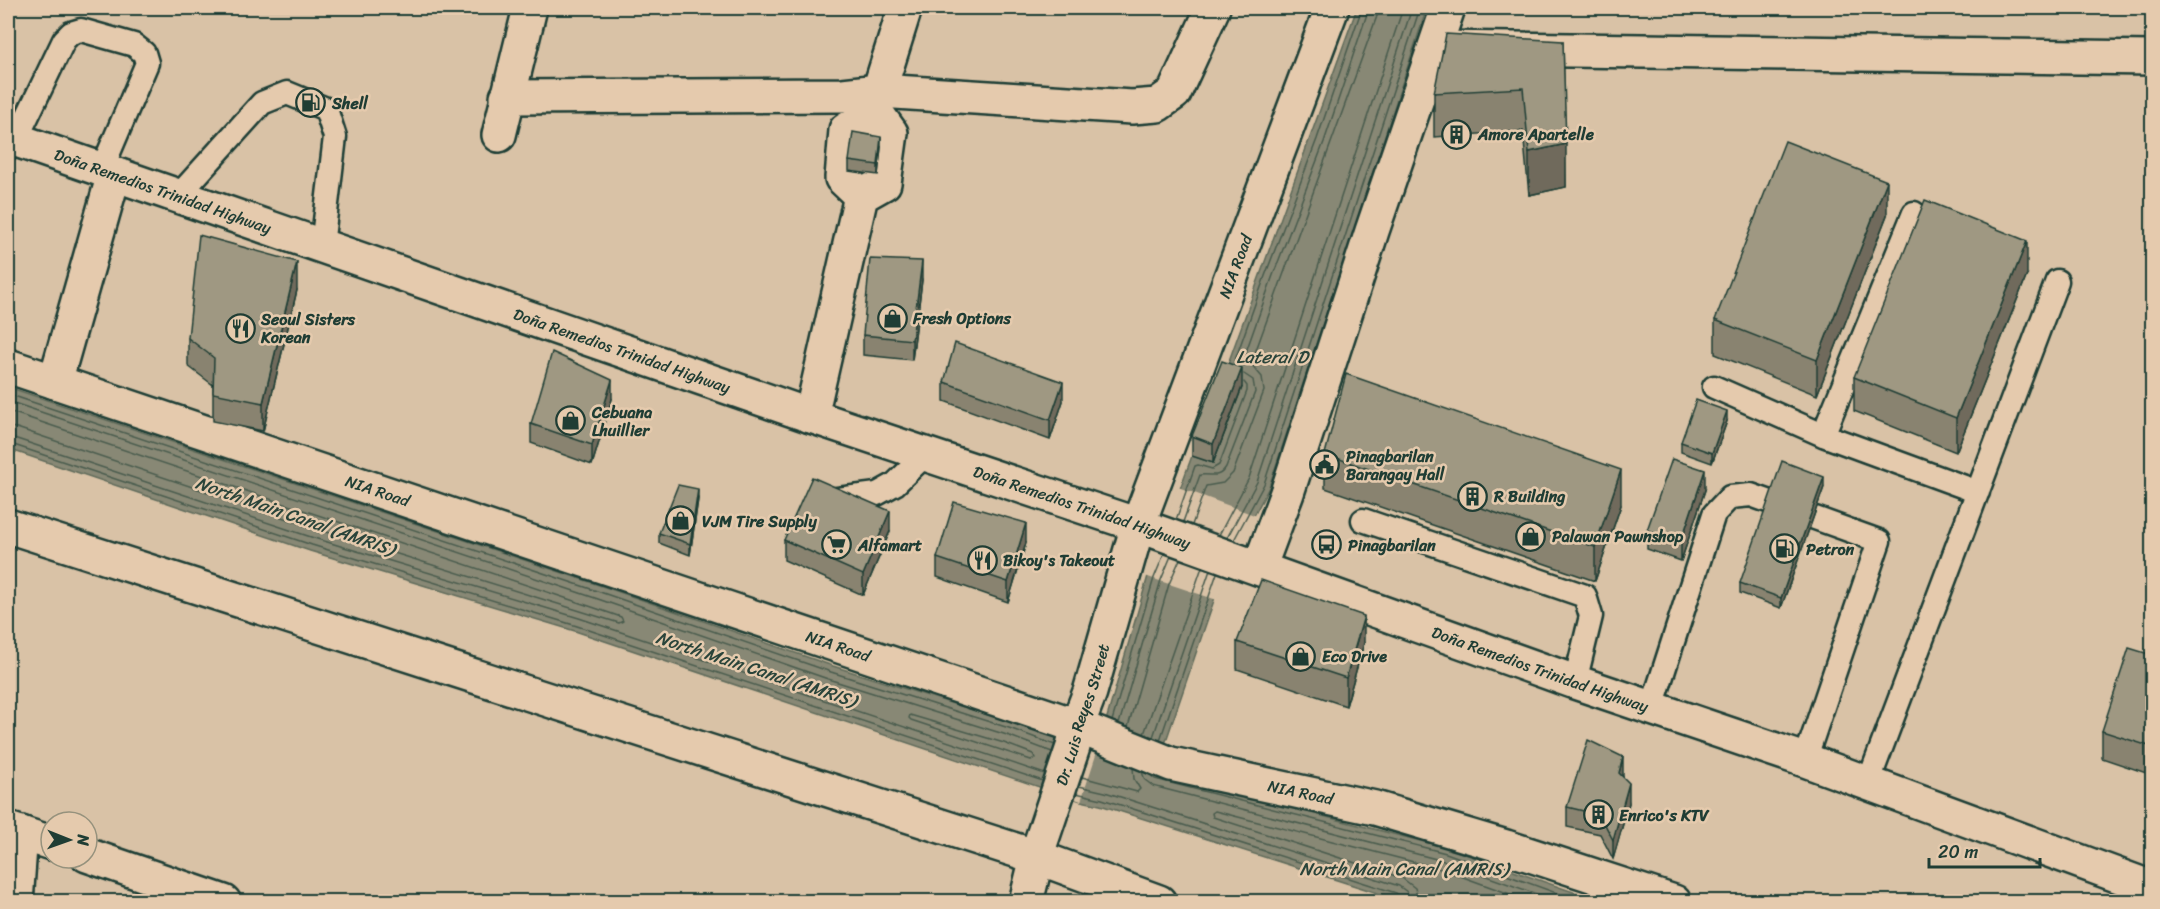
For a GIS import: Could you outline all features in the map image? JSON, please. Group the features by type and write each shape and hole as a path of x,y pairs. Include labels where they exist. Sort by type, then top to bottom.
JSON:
{"main road":[{"path":"499,135 530,8"},
{"path":"861,196 842,178 846,130 877,102 905,8"},
{"path":"507,97 843,95 877,102 1132,107 1157,105 1174,93 1213,8"},
{"name":"NIA Road","path":"1149,529 1332,8"},
{"path":"1250,565 1287,493 1372,231 1448,8"},
{"path":"1435,48 2152,58"},
{"path":"811,416 861,196 884,183 891,133 877,102"},
{"name":"Doña Remedios Trinidad Highway","path":"12,138 811,416 1149,529 1575,682 1805,760 2152,888"},
{"path":"55,382 108,172"},
{"name":"NIA Road","path":"8,366 1071,750 1171,764 1376,808 1506,847 1674,902"},
{"path":"8,526 1037,857 1159,902"},
{"name":"Dr. Luis Reyes Street","path":"1026,902 1037,857 1090,692 1149,529"},
{"path":"16,902 14,831 39,839"},
{"path":"99,859 224,902"}],"lane":[{"path":"12,138 64,40 71,33 81,30 134,45 144,53 147,63 108,172"},
{"path":"178,196 262,103 287,93 326,109 335,137 322,246"},
{"path":"1823,435 1914,213"},
{"path":"1868,783 2057,280"},
{"path":"1714,387 1823,435 1978,492"},
{"path":"830,500 877,494 895,483 926,455"},
{"path":"1652,707 1714,514 1730,498 1750,495 1879,541 1805,760"},
{"path":"1363,520 1586,596 1591,616 1575,682"}],"water":[{"name":"North Main Canal (AMRIS)","path":"1357,8 1427,8 1269,487 1222,577 1155,773 1448,848 1599,901 1403,901 1100,805 1081,801 575,631 310,551 8,449 8,387 833,666 1011,722 1097,752 1148,576 1192,456 1213,463 1242,388 1222,380"}],"pier":[{"path":"1178,487 1257,516 1224,578 1217,600 1145,576"},
{"path":"1057,739 1097,752 1081,801 1044,788"}],"building":[{"path":"1446,34 1563,41 1566,144 1529,152 1523,88 1434,93"},
{"path":"853,132 881,137 878,165 849,161"},
{"path":"1785,141 1887,181 1817,360 1715,320"},
{"path":"1925,200 2027,241 1956,418 1854,377"},
{"name":"Seoul Sisters Korean","path":"199,235 297,262 263,403 213,393 214,358 188,338"},
{"name":"Fresh Options","path":"870,259 922,261 912,340 863,335"},
{"path":"955,343 1063,382 1050,420 944,382"},
{"name":"Cebuana Lhuillier","path":"552,352 612,380 592,445 531,424"},
{"path":"1222,361 1242,368 1213,444 1192,436"},
{"path":"1346,374 1621,470 1595,547 1325,454"},
{"path":"1696,400 1727,411 1712,453 1681,442"},
{"path":"1672,459 1705,470 1681,542 1647,530"},
{"path":"1782,461 1824,477 1781,598 1740,583"},
{"name":"Alfamart","path":"812,477 890,511 863,575 784,540"},
{"name":"VJM Tire Supply","path":"678,485 698,489 690,544 659,533"},
{"name":"Bikoy's Takeout","path":"954,502 1026,523 1008,582 937,558"},
{"path":"1261,580 1364,616 1346,678 1237,642"},
{"path":"2129,648 2152,655 2152,747 2102,731"},
{"name":"Enrico's KTV","path":"1588,740 1623,757 1619,773 1629,783 1613,840 1600,815 1567,807"}],"place":[{"name":"Shell","path":"311,103"},
{"name":"Amore Apartelle","path":"1457,134"},
{"name":"Fresh Options","path":"892,318"},
{"name":"Seoul Sisters Korean","path":"240,328"},
{"name":"Cebuana Lhuillier","path":"571,421"},
{"name":"Pinagbarilan Barangay Hall","path":"1325,465"},
{"name":"R Building","path":"1473,496"},
{"name":"VJM Tire Supply","path":"681,521"},
{"name":"Palawan Pawnshop","path":"1531,536"},
{"name":"Alfamart","path":"837,545"},
{"name":"Pinagbarilan","path":"1327,545"},
{"name":"Petron","path":"1785,549"},
{"name":"Bikoy's Takeout","path":"982,560"},
{"name":"Eco Drive","path":"1301,656"},
{"name":"Enrico's KTV","path":"1598,815"}],"water label":[{"name":"Lateral D","path":"1272,357"}]}
